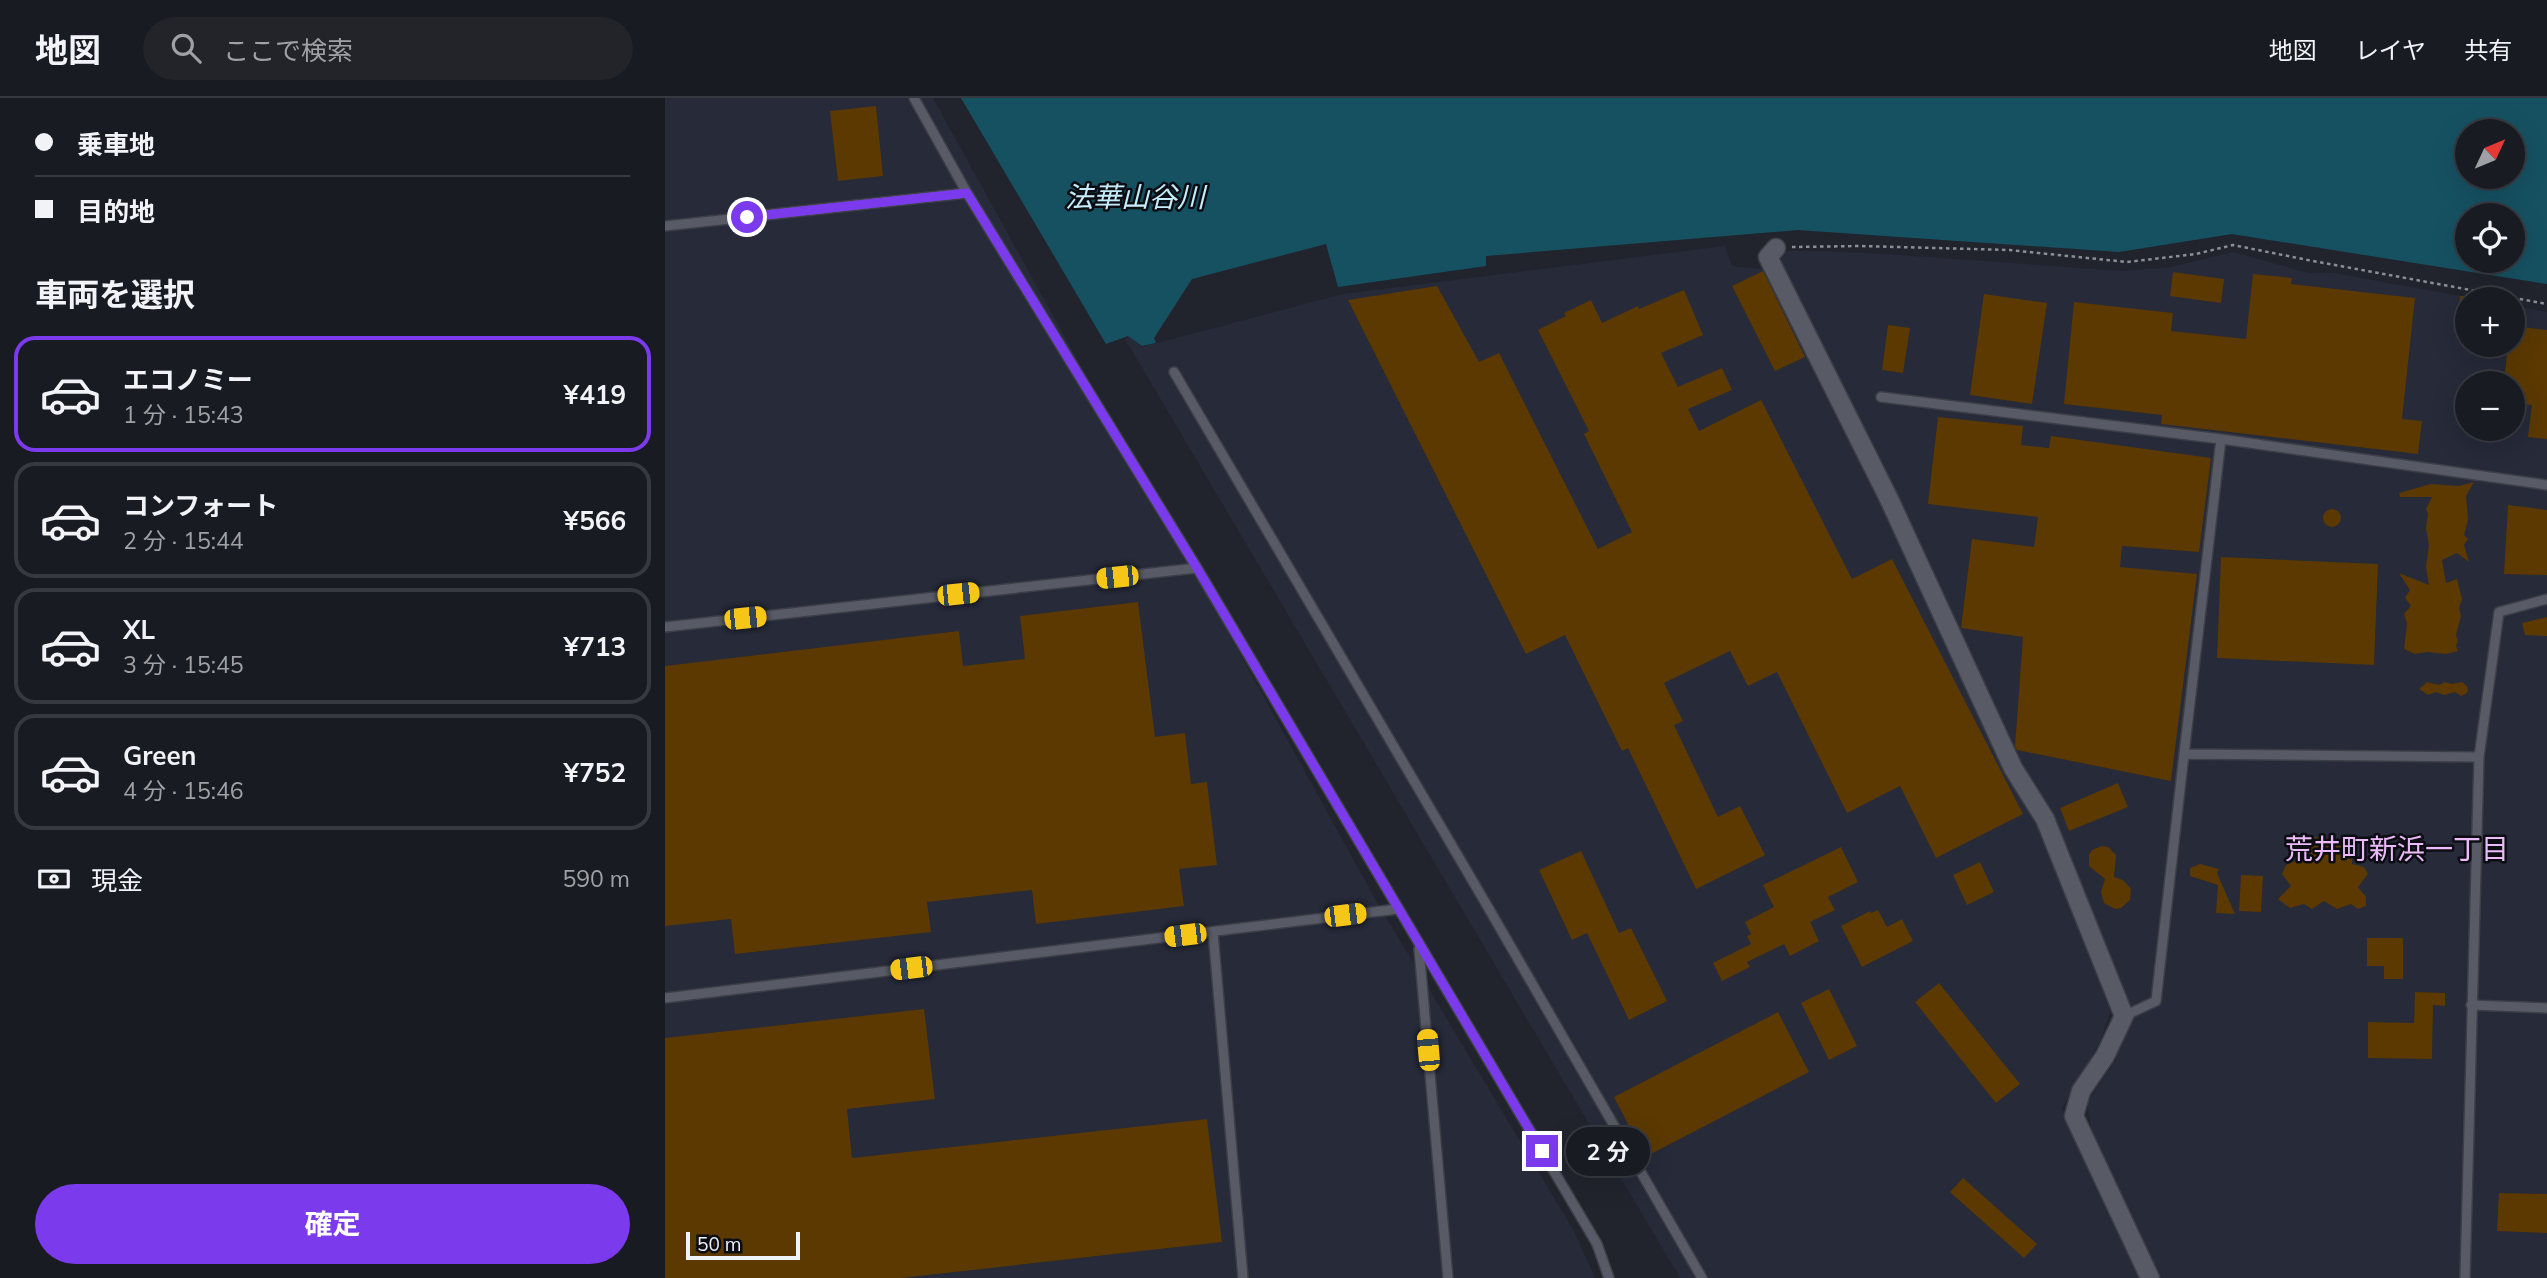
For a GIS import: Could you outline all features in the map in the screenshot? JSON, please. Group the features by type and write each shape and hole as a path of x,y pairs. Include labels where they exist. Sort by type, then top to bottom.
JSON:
{"street":[{"path":"1776,248 1768,257 1889,499 2013,768 2045,820 2124,1016 2105,1056 2081,1091 2074,1116 2150,1278"}],"lane":[{"path":"913,98 967,193 1197,568 1597,1244 1609,1278"},
{"path":"665,226 967,193"},
{"path":"1174,372 1702,1278"},
{"path":"1881,397 2221,439 2547,485"},
{"path":"2124,1016 2156,1001 2221,439"},
{"path":"665,627 1197,568"},
{"path":"2465,1278 2479,757 2499,612 2547,599"},
{"path":"2184,754 2479,757"},
{"path":"665,998 1398,909"},
{"path":"1213,932 1243,1278"},
{"path":"1419,944 1448,1278"},
{"path":"2471,1005 2547,1008"}],"path":[{"path":"1776,248 1860,246 2009,250 2127,262 2196,254 2233,245 2547,303"}],"shaded area":[{"path":"665,98 933,98 1377,902 1574,1231 1595,1278 665,1278"},
{"path":"1725,246 1732,266 1764,269 1882,501 2008,779 2033,818 2113,1003 2100,1042 2062,1108 2072,1136 2143,1278 1680,1278 1125,339 1129,336 1142,347 1343,294"},
{"path":"1788,251 1901,255 2123,271 2171,267 2233,252 2309,273 2334,273 2455,295 2455,357 2525,357 2525,308 2547,312 2547,1278 2160,1278 2092,1132 2087,1103 2115,1061 2132,1010 2051,821 2021,776 1777,262"}],"water":[{"name":"法華山谷川","path":"961,98 2547,98 2547,284 2478,273 2525,273 2525,203 2455,203 2455,269 2232,234 2119,252 1798,230 1486,256 1486,266 1338,287 1326,244 1192,279 1154,338 1156,343 1142,346 1128,336 1106,344"}],"building":[{"path":"876,106 883,176 838,181 830,111"},
{"path":"1763,271 1805,357 1775,371 1732,286"},
{"path":"2173,272 2224,279 2221,303 2170,296"},
{"path":"2253,274 2292,278 2291,284 2415,298 2402,419 2422,421 2418,454 2161,424 2162,415 2064,404 2074,302 2173,313 2171,331 2246,339"},
{"path":"1437,286 1479,362 1499,353 1598,549 1632,532 1584,434 1589,431 1538,330 1591,300 1602,323 1638,306 1639,309 1684,290 1703,335 1661,353 1678,387 1722,368 1732,390 1688,409 1699,431 1761,400 1852,579 1892,559 2023,814 1936,858 1900,786 1847,813 1777,672 1748,686 1730,651 1664,683 1683,721 1674,725 1718,817 1740,806 1765,855 1696,889 1628,748 1622,751 1565,635 1526,654 1348,300"},
{"path":"1984,294 2047,303 2032,404 1970,395"},
{"path":"1888,325 1910,328 1903,373 1882,370"},
{"path":"2525,327 2547,330 2547,439 2528,437 2532,405 2525,404 2525,371 2505,371 2507,357 2525,357"},
{"path":"1938,417 2023,426 2021,445 2049,448 2051,436 2211,458 2199,552 2122,546 2120,567 2197,574 2171,781 2017,750 2015,746 2023,637 1961,628 1972,539 2034,547 2038,517 1928,504"},
{"path":"2474,482 2466,496 2468,520 2464,535 2468,539 2464,545 2469,562 2457,553 2442,560 2446,583 2457,579 2462,599 2456,635 2458,651 2446,654 2415,654 2404,649 2407,624 2404,614 2411,606 2405,598 2410,590 2399,573 2429,585 2426,567 2429,545 2426,509 2432,497 2400,497 2399,493 2431,484 2459,486"},
{"path":"2508,505 2547,510 2547,575 2504,574"},
{"path":"2332,509 2338,512 2341,518 2338,524 2332,527 2326,524 2323,518 2326,512"},
{"path":"2221,557 2378,564 2374,665 2217,658"},
{"path":"1138,602 1155,737 1185,733 1191,784 1207,782 1217,865 1179,869 1184,906 1036,924 1032,890 927,902 931,932 735,954 731,919 665,926 665,666 959,631 963,666 1025,659 1020,616"},
{"path":"2547,617 2547,636 2525,635 2522,623"},
{"path":"2427,682 2439,685 2445,682 2462,682 2468,690 2461,696 2455,692 2428,695 2419,689"},
{"path":"2118,783 2128,807 2069,831 2060,808"},
{"path":"2299,836 2353,840 2352,864 2364,867 2368,874 2358,887 2366,897 2366,906 2358,909 2351,904 2337,909 2324,901 2312,909 2304,904 2290,908 2278,899 2291,886 2282,874 2286,865 2298,860"},
{"path":"1841,847 1858,882 1828,897 1835,910 1810,922 1819,941 1790,956 1784,944 1747,962 1750,967 1722,981 1713,963 1751,944 1747,936 1751,934 1745,922 1774,907 1763,885"},
{"path":"2108,847 2116,855 2114,877 2123,880 2131,889 2130,900 2121,908 2115,909 2104,903 2101,892 2105,879 2089,866 2092,850"},
{"path":"1581,851 1619,933 1631,928 1667,1001 1629,1020 1587,933 1572,940 1539,870"},
{"path":"1980,862 1994,892 1967,905 1953,875"},
{"path":"2200,864 2219,869 2217,873 2235,914 2216,913 2218,885 2190,876 2190,868"},
{"path":"2241,875 2263,876 2261,912 2239,911"},
{"path":"1878,910 1887,927 1902,919 1913,941 1862,967 1841,926 1870,911 1871,913"},
{"path":"2367,938 2403,938 2403,979 2384,979 2384,966 2367,966"},
{"path":"1939,983 2020,1084 1996,1103 1915,1002"},
{"path":"1829,989 1857,1046 1829,1060 1801,1003"},
{"path":"2415,992 2445,993 2445,1006 2433,1005 2432,1059 2368,1058 2368,1022 2414,1023"},
{"path":"924,1009 935,1099 847,1109 852,1158 1207,1119 1222,1242 901,1278 665,1278 665,1038"},
{"path":"1778,1012 1809,1072 1645,1157 1614,1097"},
{"path":"1963,1178 2037,1244 2024,1258 1950,1192"},
{"path":"2499,1193 2547,1194 2547,1233 2497,1231"}],"district":[{"name":"荒井町新浜一丁目","path":"2397,849"}],"route":[{"path":"747,217 967,193 1197,568 1542,1151"}]}
